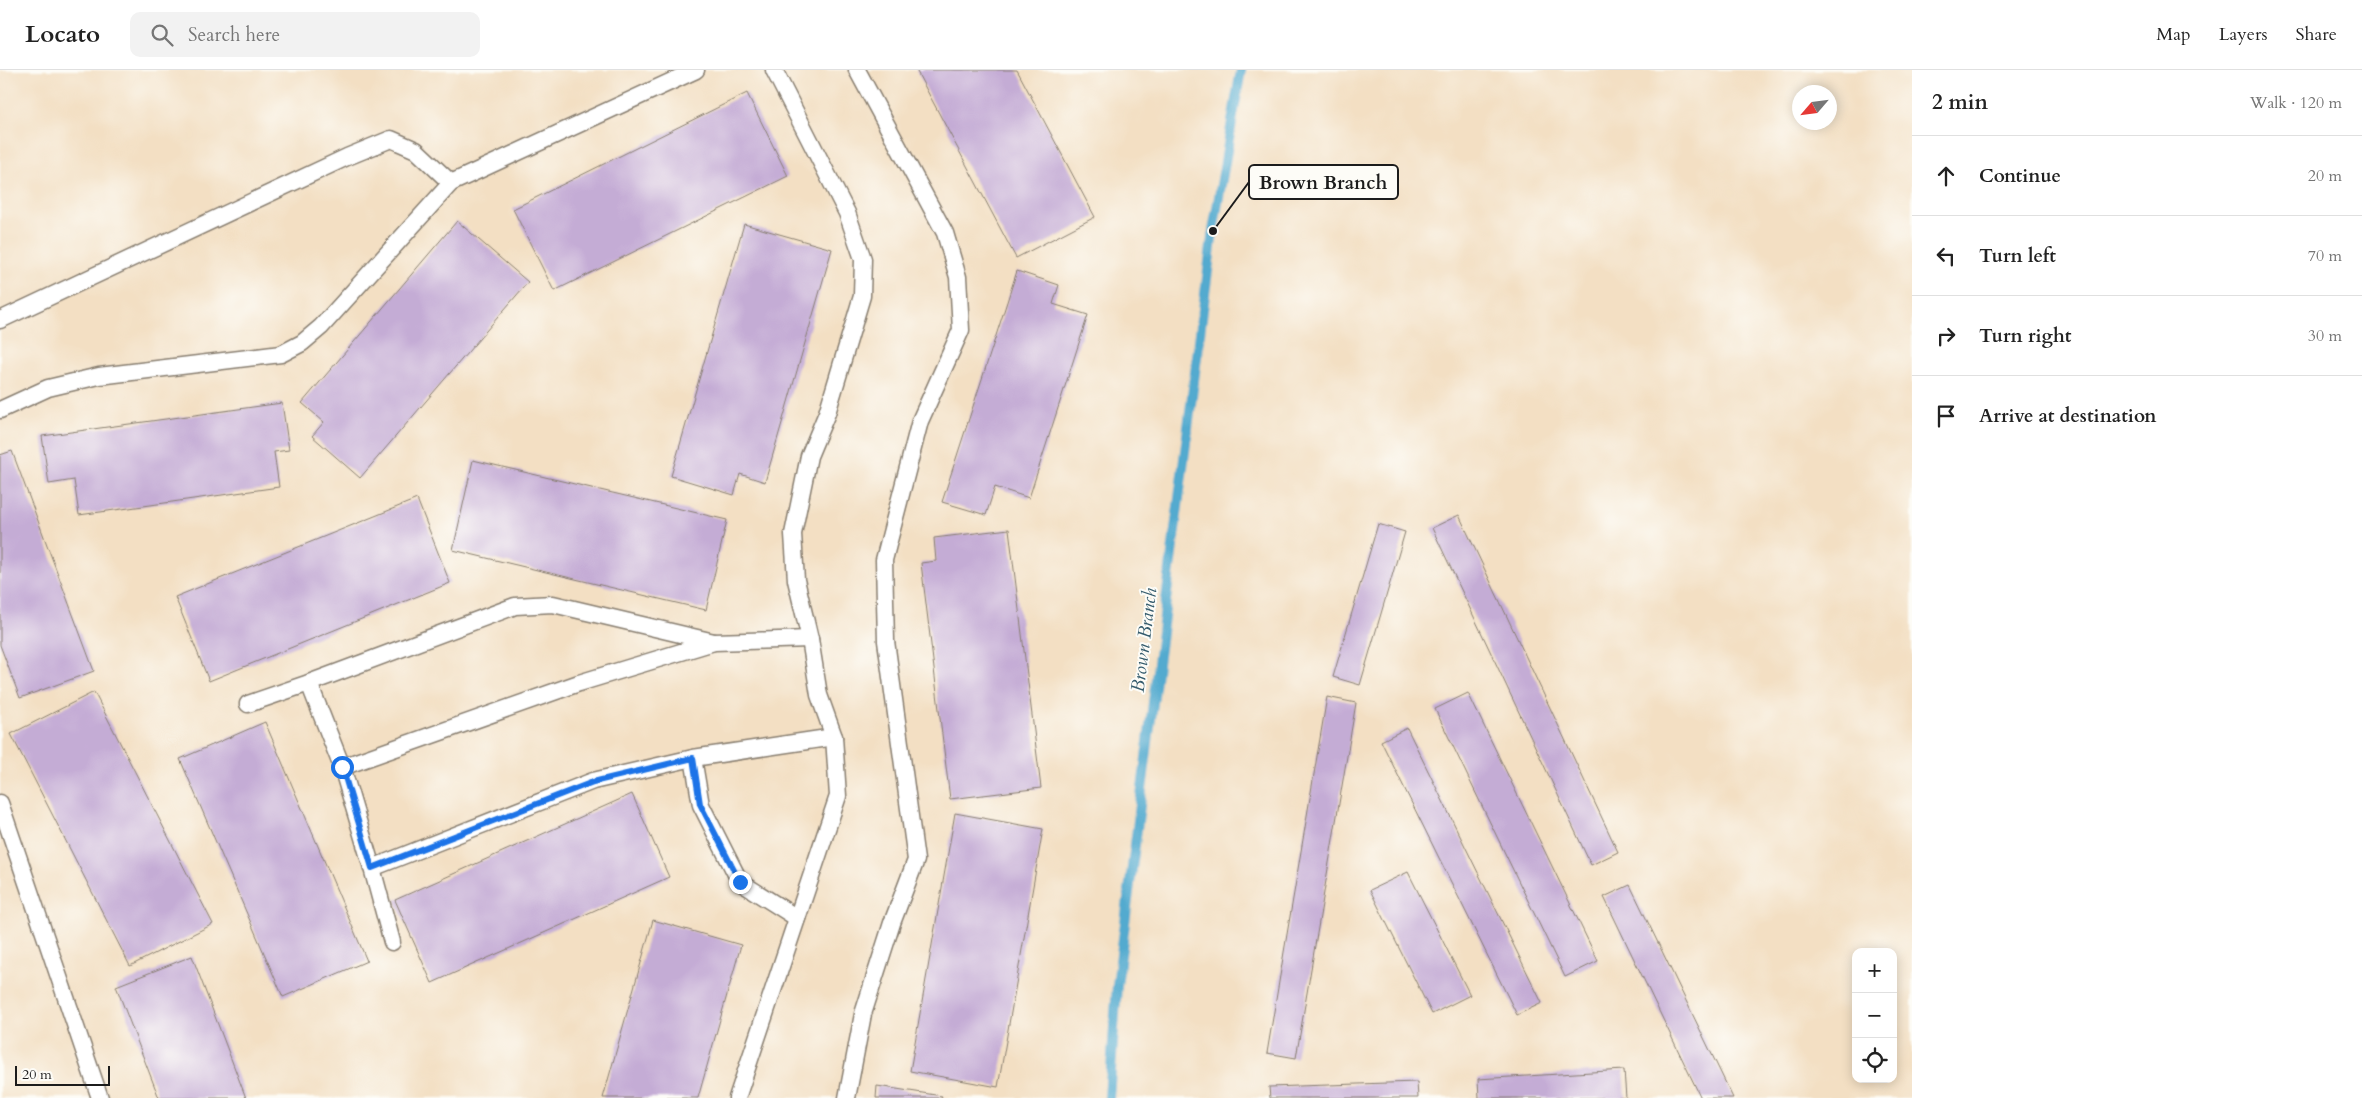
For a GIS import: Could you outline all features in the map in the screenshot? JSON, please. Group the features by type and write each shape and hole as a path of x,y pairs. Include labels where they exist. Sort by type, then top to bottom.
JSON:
{"lane":[{"path":"0,410 48,388 98,376 281,354 302,343 321,327 451,183 696,70"},
{"path":"737,1098 838,796 834,737 819,695 810,639 796,580 793,534 808,456 828,413 862,296 862,259 847,213 774,70"},
{"path":"847,1098 863,1014 892,923 916,860 886,641 884,560 920,421 961,330 958,278 945,233 857,70"},
{"path":"0,320 347,157 391,139 416,150 451,183"},
{"path":"248,704 515,606 553,604 714,642 810,639"},
{"path":"342,767 579,683 714,642"},
{"path":"309,683 342,767 392,942"},
{"path":"372,868 593,782 693,758 834,737"},
{"path":"693,758 700,804 740,882 798,918"},
{"path":"0,803 100,1098"}],"building":[{"path":"916,70 1017,70 1095,217 1016,258"},
{"path":"747,93 788,176 554,291 513,209"},
{"path":"457,221 528,282 360,478 312,436 324,422 302,403"},
{"path":"744,224 832,249 765,482 740,474 734,495 671,476"},
{"path":"1017,271 1059,285 1053,304 1088,315 1029,498 995,487 986,515 942,502"},
{"path":"282,403 289,450 274,452 279,487 79,515 74,480 49,484 42,436"},
{"path":"12,451 94,671 20,698 0,645 0,455"},
{"path":"473,460 727,520 706,610 453,550"},
{"path":"417,499 450,583 209,681 175,597"},
{"path":"1459,515 1618,852 1591,865 1432,528"},
{"path":"1378,524 1405,532 1360,685 1333,677"},
{"path":"1009,529 1041,788 950,799 921,563 936,561 934,538"},
{"path":"94,692 213,924 130,966 11,734"},
{"path":"1468,693 1598,961 1565,977 1435,709"},
{"path":"1327,697 1356,703 1296,1058 1267,1053"},
{"path":"265,722 367,961 283,997 180,759"},
{"path":"1407,728 1542,1003 1517,1015 1381,741"},
{"path":"632,794 669,877 432,983 395,900"},
{"path":"955,813 1043,829 998,1087 910,1071"},
{"path":"1408,872 1470,995 1432,1014 1370,890"},
{"path":"1630,885 1733,1098 1701,1098 1604,897"},
{"path":"653,920 741,945 698,1098 603,1098"},
{"path":"192,956 246,1098 159,1098 116,986"},
{"path":"1624,1070 1626,1098 1479,1098 1478,1079"},
{"path":"1417,1082 1418,1098 1270,1098 1269,1087"},
{"path":"877,1086 942,1096 941,1098 876,1098"}],"waterway":[{"name":"Brown Branch","path":"1109,1098 1117,986 1213,231 1241,70"}],"place":[{"name":"Brown Branch","path":"1213,231"}],"route":[{"path":"342,767 372,868 593,782 693,758 700,804 740,882"}]}
